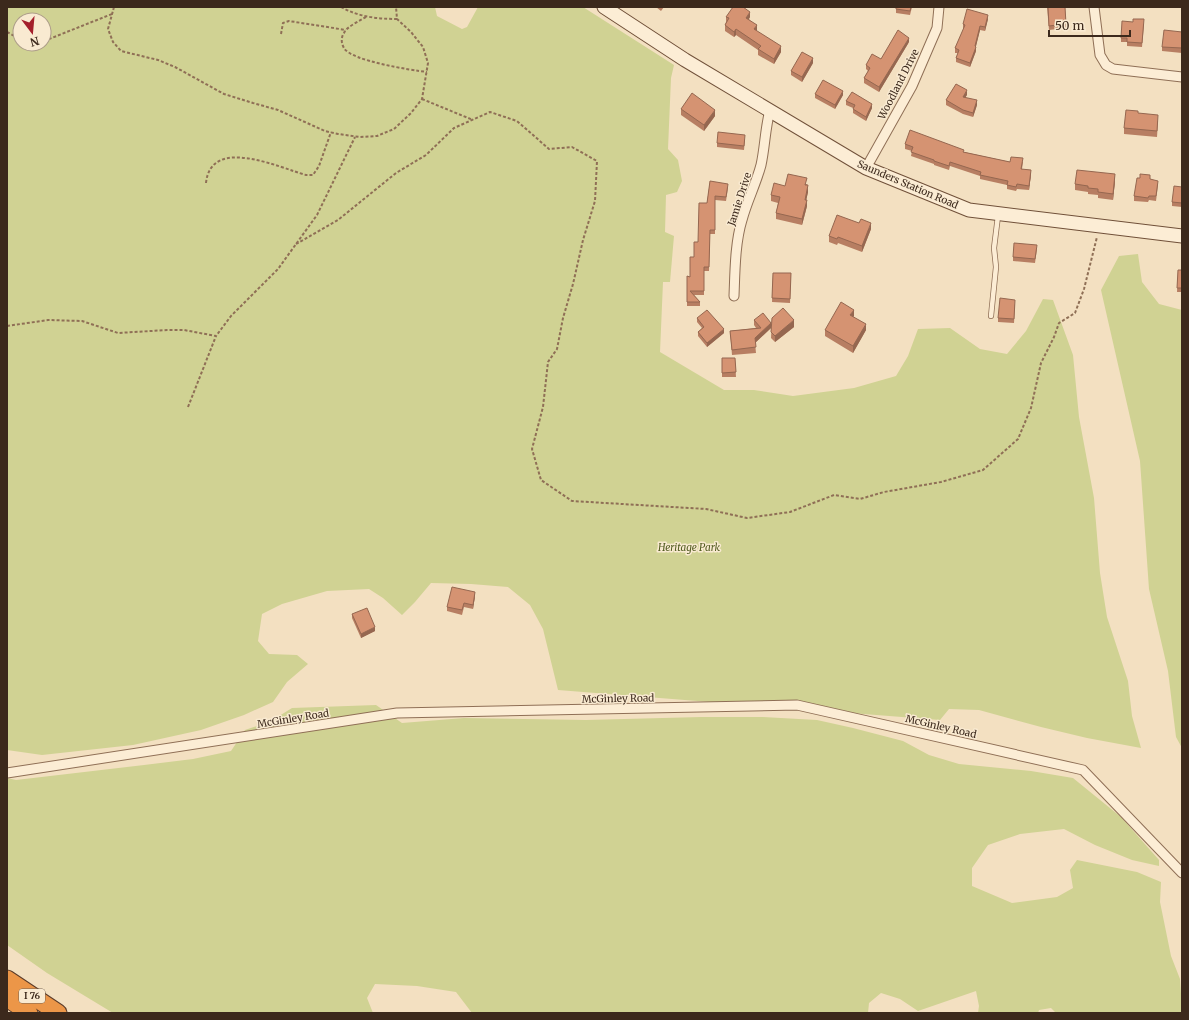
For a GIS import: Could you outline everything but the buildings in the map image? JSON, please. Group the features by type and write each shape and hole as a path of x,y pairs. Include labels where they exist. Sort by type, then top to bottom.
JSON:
{"highway":[{"name":"I 76","path":"7,979 58,1013"},
{"name":"I 76","path":"7,998 29,1013"}],"street":[{"name":"Saunders Station Road","path":"604,7 685,60 866,168 969,210 1182,236"},
{"name":"Woodland Drive","path":"866,168 912,86 937,28 939,7"},
{"path":"1094,7 1100,55 1106,65 1113,69 1182,77"},
{"name":"Jamie Drive","path":"734,296 736,254 741,221 757,178 770,110"},
{"name":"McGinley Road","path":"7,773 397,713 797,705 1083,770 1182,873"}],"lane":[{"path":"991,316 996,267 994,248 999,214"}],"path":[{"path":"114,7 108,29 113,42 122,51 158,60 176,67 224,94 278,110 331,132 355,137 377,136 394,129 411,113 422,99 428,63 423,47 411,32 397,19 396,7"},
{"path":"341,7 366,17 376,19 397,19"},
{"path":"52,38 112,14"},
{"path":"366,17 344,31 342,38 344,48 351,53 372,61 426,72"},
{"path":"281,34 283,23 289,21 346,30"},
{"path":"422,99 473,120"},
{"path":"296,244 338,220 396,173 426,155 454,128 490,112 517,121 549,149 572,147 597,161 595,201 583,240 573,284 563,318 557,349 548,362 544,407 532,448 541,480 572,501 706,509 747,518 790,512 834,495 860,499 884,492 941,482 983,470 1018,439 1031,408 1041,363 1059,323 1076,313 1084,289 1099,226"},
{"path":"206,183 207,176 212,166 221,160 234,157 250,158 306,175 313,175 319,166 331,132"},
{"path":"188,407 216,336 232,316 278,269 318,215 355,137"},
{"path":"7,326 48,320 82,322 118,333 184,330 216,336"}],"green space":[{"name":"Heritage Park","path":"7,7 435,7 437,16 462,29 467,27 478,7 583,7 674,65 671,78 668,149 678,160 682,181 677,192 666,195 665,232 674,236 670,282 663,282 660,352 724,390 754,390 793,396 854,388 896,376 908,356 918,329 950,328 980,349 1007,354 1026,331 1043,299 1053,300 1073,355 1079,417 1094,498 1100,573 1107,617 1128,681 1132,716 1141,748 1087,738 979,710 949,709 940,720 558,690 543,629 530,605 508,587 431,583 402,615 383,598 369,589 327,591 282,604 262,614 258,641 269,654 297,655 308,664 287,682 273,702 244,715 201,730 133,745 42,755 7,750"},
{"path":"1138,254 1142,282 1159,304 1182,310 1182,748 1176,737 1168,671 1149,589 1140,461 1101,290 1119,256"},
{"path":"376,705 402,723 464,718 586,720 763,717 817,720 903,741 929,755 959,764 1031,771 1073,778 1121,817 1159,860 1159,866 1132,860 1095,845 1064,829 1020,834 988,845 972,868 972,886 1012,903 1057,897 1073,888 1070,870 1077,860 1137,872 1161,882 1160,902 1171,956 1180,979 1181,1013 1056,1013 1051,1008 1039,1010 1038,1013 978,1013 979,1006 976,991 918,1011 900,999 881,993 869,1003 868,1013 472,1013 456,992 417,986 375,984 367,998 373,1013 113,1013 47,973 7,945 7,778 16,780 193,759 231,751 245,730 271,721 292,708"}]}
